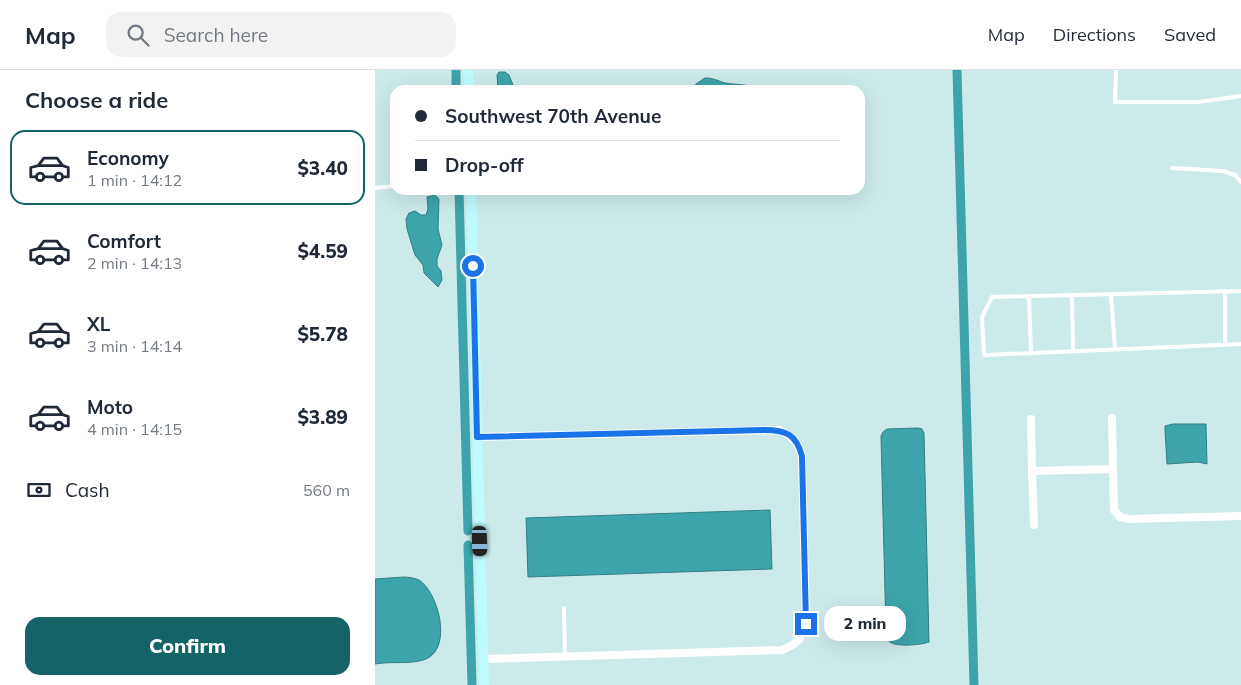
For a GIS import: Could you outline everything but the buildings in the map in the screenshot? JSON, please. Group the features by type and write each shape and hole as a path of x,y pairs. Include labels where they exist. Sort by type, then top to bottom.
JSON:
{"street":[{"path":"468,70 469,85"},
{"path":"471,195 484,685"},
{"path":"1111,418 1113,510 1120,517 1129,519 1241,516"},
{"path":"1031,419 1034,525"},
{"path":"477,437 779,430 790,435 799,445 802,456 806,624 802,637 794,645 782,650 483,659"},
{"path":"1032,471 1113,469"}],"lane":[{"path":"1116,70 1115,102 1199,102 1241,96"},
{"path":"1172,168 1223,171 1235,175 1241,182"},
{"path":"375,188 390,186"},
{"path":"1225,291 1225,345"},
{"path":"1241,291 992,298 982,317 984,354 1241,344"},
{"path":"1111,294 1115,349"},
{"path":"1072,295 1073,351"},
{"path":"1029,296 1031,352"},
{"path":"564,608 565,656"}],"water":[{"path":"499,72 505,72 509,75 513,85 498,85 497,75"},
{"path":"705,78 740,85 696,85"},
{"path":"435,195 439,199 438,229 442,245 437,259 437,266 441,271 442,280 438,287 424,273 423,265 415,255 406,219 409,213 415,211 421,215 426,215 428,209 427,197"},
{"path":"1173,424 1206,424 1207,464 1198,462 1167,464 1165,426"},
{"path":"887,429 922,429 924,433 929,642 901,645 891,643 887,639 886,631 881,436"},
{"path":"770,510 772,569 528,577 526,518"},
{"path":"404,577 419,580 432,595 440,619 441,631 439,642 435,651 423,660 375,664 375,579"}],"waterway":[{"path":"456,70 456,85"},
{"path":"957,70 974,685"},
{"path":"459,195 468,531"},
{"path":"468,545 472,685"}],"route":[{"path":"473,266 477,437 764,430 779,430 790,435 799,445 802,456 806,624"}]}
